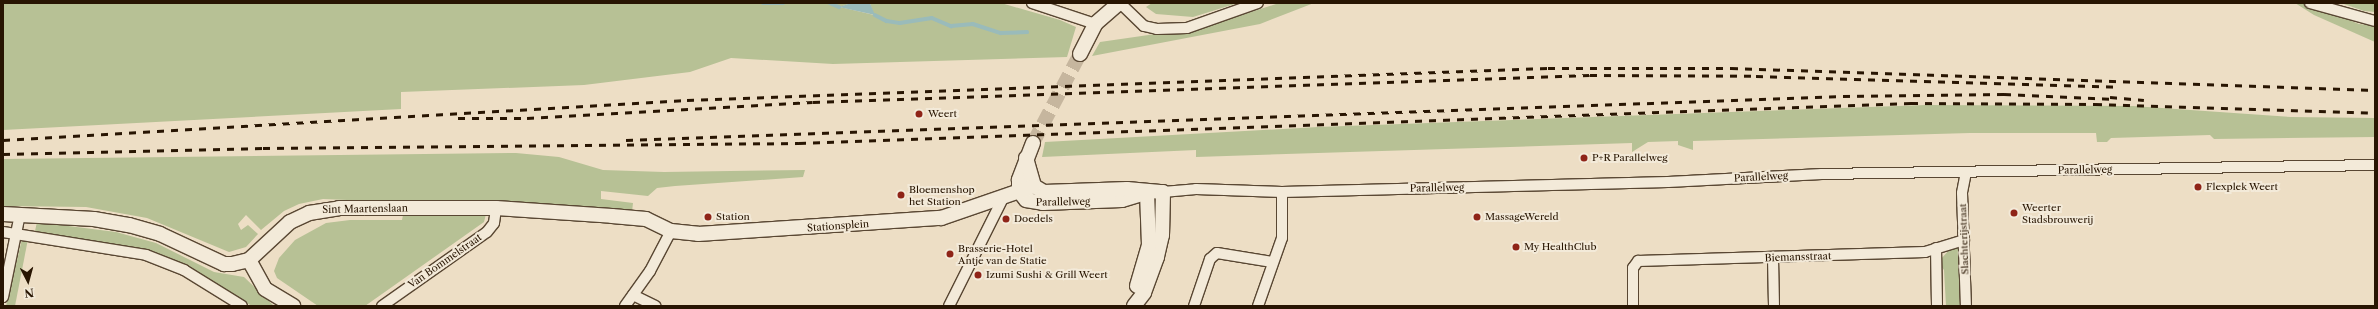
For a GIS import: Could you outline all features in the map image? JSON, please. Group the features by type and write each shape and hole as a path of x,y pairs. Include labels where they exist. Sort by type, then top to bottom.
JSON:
{"street":[{"path":"1032,3 1095,24"},
{"path":"1080,54 1095,24 1120,3 1144,26 1157,29 1187,28 1258,3"},
{"path":"2310,3 2375,22"},
{"path":"1019,191 1020,175 1033,143"},
{"path":"1026,158 1034,186"},
{"name":"Parallelweg","path":"1147,192 1122,200 1043,203 1026,200 1019,191 1034,186 1050,193 1127,189 1147,192 1196,189 1282,192 1668,182 1822,174 2375,164"},
{"name":"Slachterijstraat","path":"1966,172 1962,193 1966,306"},
{"name":"Stationsplein","path":"656,221 671,231 698,234 932,219 1019,191"},
{"path":"1130,306 1149,245 1147,192"},
{"path":"1134,306 1144,293 1158,258 1162,235 1163,192"},
{"path":"1258,306 1272,262 1282,238 1282,192"},
{"path":"949,306 1004,196"},
{"name":"Sint Maartenslaan","path":"250,260 286,224 318,210 339,208 496,208 656,221"},
{"name":"Van Bommelstraat","path":"382,306 487,232 494,223 496,208"},
{"path":"3,214 20,214 130,225 160,234 224,264 250,260 265,289 293,306"},
{"path":"3,297 20,214"},
{"path":"625,306 671,231"},
{"path":"3,232 146,255 184,270 242,306"},
{"name":"Biemansstraat","path":"1633,306 1633,268 1638,261 1773,258 1925,252 1964,240"},
{"path":"1936,248 1938,306"},
{"path":"1194,306 1210,259 1217,253 1272,262"},
{"path":"1773,258 1774,306"},
{"path":"633,295 656,306"}],"green space":[{"path":"3,3 851,3 840,7 874,15 870,3 1001,3 1060,20 1076,27 1067,57 833,64 731,58 690,72 584,85 401,92 401,109 3,130"},
{"path":"1152,3 1238,3 1193,17 1156,14 1146,7"},
{"path":"1279,3 1314,3 1260,24 1092,56 1100,42 1204,27"},
{"path":"2295,3 2307,3 2359,24 2375,26 2375,42 2314,15"},
{"path":"2341,3 2375,3 2375,12 2364,11"},
{"path":"1926,105 2133,106 2291,117 2375,118 2375,137 2214,139 2210,135 2111,138 2107,142 2097,142 2096,133 1970,133 1693,141 1693,150 1678,145 1678,141 1648,142 1632,152 1632,143 1196,157 1196,150 1042,157 1045,142 1318,127"},
{"path":"516,153 559,157 603,170 664,172 805,170 803,177 657,188 648,196 601,191 601,199 633,203 632,212 323,199 299,204 284,211 261,230 246,215 238,224 241,230 248,225 258,234 246,247 229,252 147,218 86,207 3,206 3,159"},
{"path":"486,214 484,222 365,306 318,306 277,278 274,271 279,258 295,240 326,223 350,220 402,220 403,215"},
{"path":"37,222 116,232 156,243 214,272 244,277 274,306 252,306 170,258 155,253 35,231"},
{"path":"22,239 28,239 15,306 6,306"},
{"path":"1958,248 1960,306 1946,306 1944,270 1941,266 1941,259 1949,250"}],"water":[{"path":"851,3 870,3 875,15 839,7"}],"waterway":[{"path":"763,3 783,3"},
{"path":"830,3 839,7"},
{"path":"875,15 887,21 900,23 932,18 951,26 973,24 1001,33 1027,32"}],"tunnel":[{"path":"1033,143 1080,54"}],"railway":[{"path":"3,140 687,100 1548,68 1731,68 2375,90"},
{"path":"458,118 527,118 813,102 1590,75 1756,76 2119,87"},
{"path":"626,140 1843,96 2004,94 2115,99"},
{"path":"2110,97 2144,100"},
{"path":"3,154 263,148 799,143 1911,103 2095,104 2375,113"}],"place":[{"name":"Weert","path":"919,114"},
{"name":"P+R Parallelweg","path":"1584,158"},
{"name":"Flexplek Weert","path":"2198,187"},
{"name":"Bloemenshop het Station","path":"901,195"},
{"name":"Weerter Stadsbrouwerij","path":"2014,213"},
{"name":"Station","path":"708,217"},
{"name":"MassageWereld","path":"1477,217"},
{"name":"Doedels","path":"1006,219"},
{"name":"My HealthClub","path":"1516,247"},
{"name":"Brasserie-Hotel Antje van de Statie","path":"950,254"},
{"name":"Izumi Sushi & Grill Weert","path":"978,275"}]}
